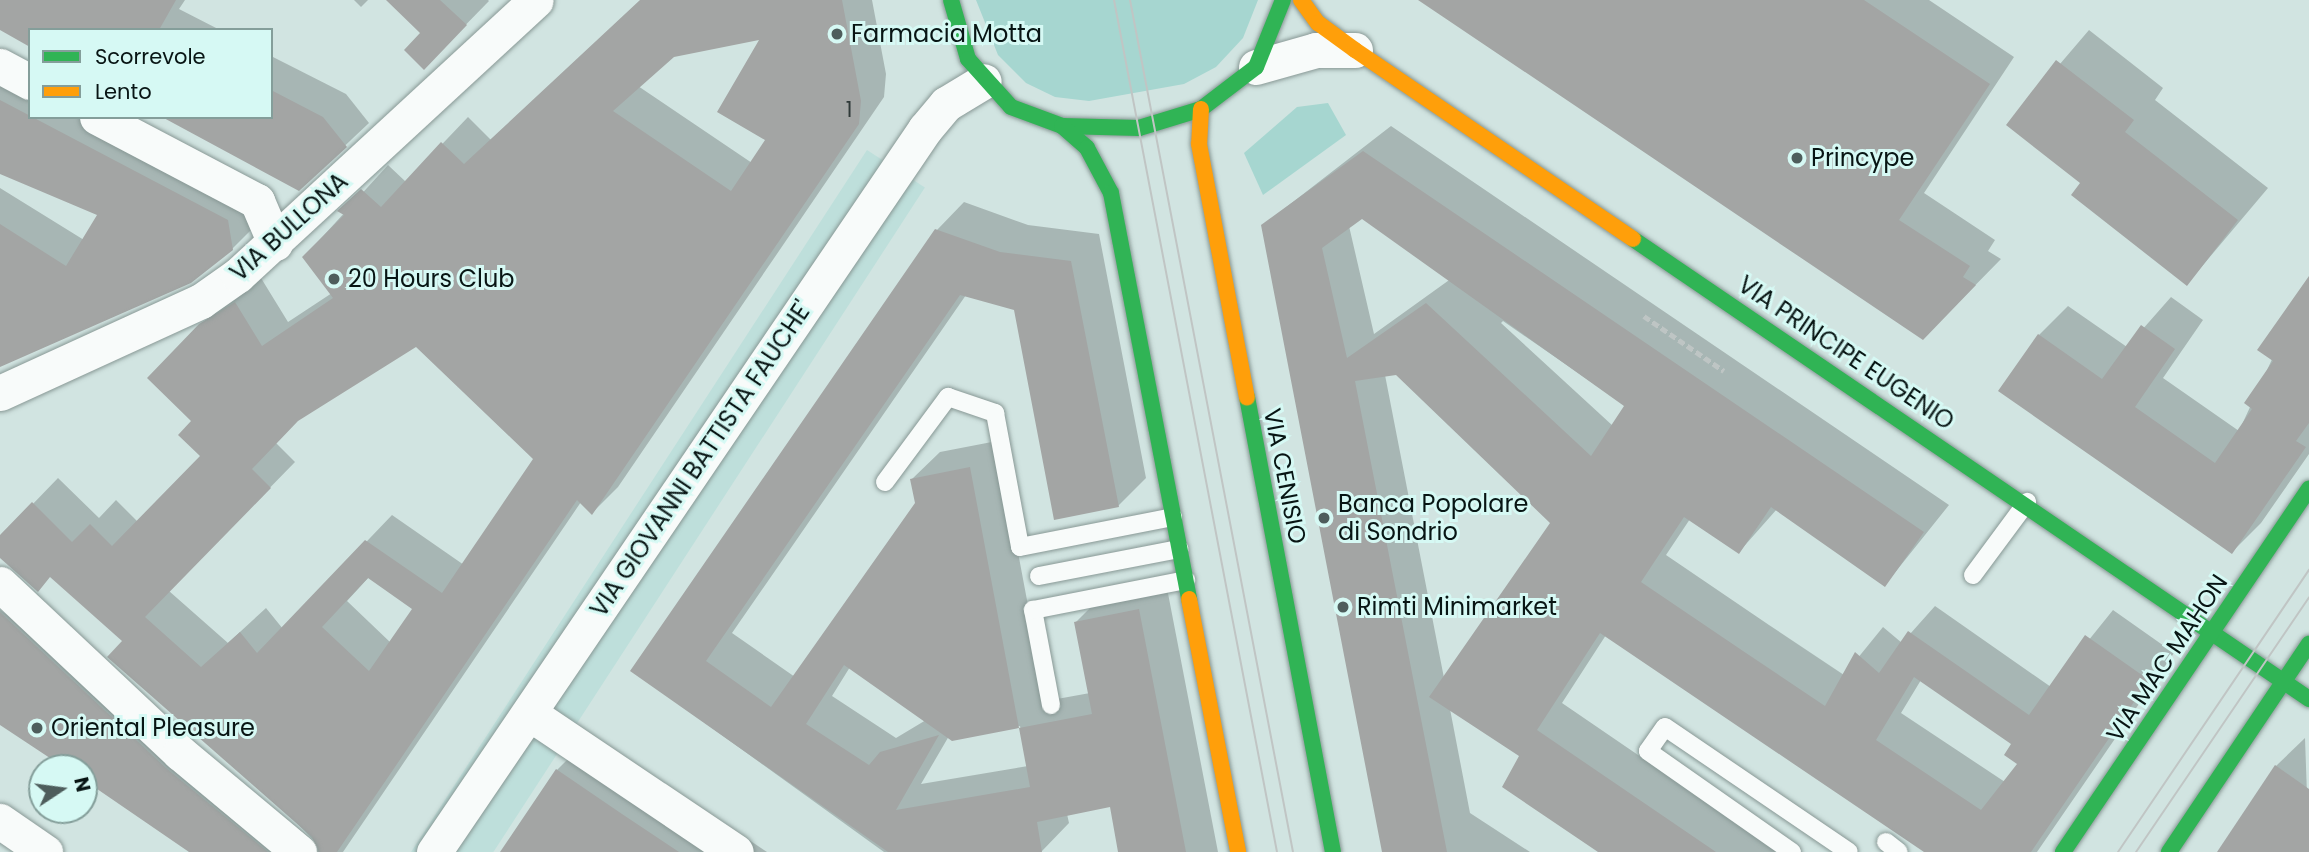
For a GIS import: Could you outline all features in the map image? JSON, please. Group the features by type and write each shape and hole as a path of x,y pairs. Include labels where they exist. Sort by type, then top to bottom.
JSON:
{"main road":[{"path":"951,0 957,34 984,81 1011,107 1062,126 1139,128 1201,109 1256,67 1283,0"},
{"name":"VIA PRINCIPE EUGENIO","path":"1301,0 1318,23 1355,50 2027,502 2215,630 2309,699"},
{"name":"VIA CENISIO","path":"1201,109 1199,144 1333,852"},
{"path":"1062,126 1087,148 1111,193 1238,852"},
{"name":"VIA MAC MAHON","path":"2063,852 2309,489"},
{"path":"2169,852 2309,644"}],"street":[{"name":"VIA BULLONA","path":"0,393 201,301 275,243 536,0"},
{"path":"1256,67 1317,50 1355,50"},
{"path":"0,66 28,81"},
{"name":"VIA GIOVANNI BATTISTA FAUCHE'","path":"434,852 925,129 947,104 984,81"},
{"path":"101,119 257,201 275,243"},
{"path":"0,584 180,753 299,852"},
{"path":"529,713 736,852"},
{"path":"0,821 45,852"}],"lane":[{"path":"885,482 948,397 995,413 1020,547 1173,517"},
{"path":"1973,575 2027,502"},
{"path":"1039,576 1180,549"},
{"path":"1051,705 1033,610 1185,580"},
{"path":"1792,852 1648,751 1665,727 1849,852"}],"path":[{"path":"1644,316 1724,371"}],"shaded area":[{"path":"976,0 1258,0 1243,38 1216,67 1184,84 1089,101 1055,97 1026,83 998,55"},
{"path":"1328,103 1346,135 1263,195 1244,153 1297,107"},
{"path":"867,150 925,188 493,852 411,852"}],"building":[{"path":"0,0 176,0 160,28 28,28 28,46 0,30"},
{"path":"386,0 440,0 467,25 424,70 404,50 420,33"},
{"path":"640,0 842,0 861,101 859,124 592,515 577,500 337,852 319,852 312,837 107,657 122,641 50,577 38,592 0,558 0,535 32,502 72,542 90,524 112,546 200,456 178,435 191,421 147,378 199,324 235,302 262,346 333,298 302,257 344,215 337,211 361,189 381,207 441,142 464,164","holes":["759,40 717,112 765,140 731,191 613,111 674,57","416,347 533,459 442,593 365,540 257,653 240,632 201,667 145,617 271,488 252,469 298,421","368,578 412,609 369,671 322,627"]},
{"name":"Princype","path":"1418,0 1864,0 1990,84 1899,220 1970,266 1963,277 1976,285 1923,340"},
{"path":"2056,60 2134,120 2125,132 2238,220 2187,286 2071,195 2080,183 2006,125"},
{"path":"273,91 323,117 347,147 299,191 166,119 273,119"},
{"path":"0,100 28,115 28,119 36,119 228,220 233,250 191,283 0,367 0,224 66,266 97,215 0,174"},
{"path":"1363,151 1924,532 1885,587 1771,507 1739,554 1684,517 1641,582 1825,706 1855,652 1879,673 1908,631 2029,715 2085,635 2149,680 2031,852 1924,852 1600,633 1537,730 1716,852 1598,852 1502,787 1519,756 1429,697 1550,523 1396,375 1355,381 1447,852 1382,852 1261,225","holes":["1362,219 1624,406 1591,456 1426,303 1347,358 1322,248","1914,677 2011,744 2004,755 2017,764 1981,810 1876,740"]},
{"path":"935,229 1000,252 1071,261 1119,507 1054,520 1014,310 960,295 706,661 771,707 915,503 910,479 970,467 1019,728 1092,714 1074,622 1139,609 1186,852 1118,852 1110,807 1037,822 1042,852 888,852 630,671","holes":["844,665 952,741 1019,728 1030,787 896,810 939,735 880,752 869,765 806,724"]},
{"path":"2309,276 2309,423 2296,441 2306,447 2232,554 1998,391 2038,334 2102,379 2141,325 2175,349 2135,407 2215,463 2252,409 2244,403 2273,361 2257,350"},
{"path":"0,612 166,768 268,852 189,852 98,790 98,754 44,754 0,725"},
{"path":"2275,765 2309,789 2309,852 2217,852"},
{"path":"556,769 622,814 679,852 500,852"}],"tram line":[{"path":"1114,0 1277,852"},
{"path":"1130,0 1293,852"},
{"path":"2118,852 2309,570"},
{"path":"2136,852 2309,597"}],"traffic: fast":[{"path":"951,0 968,59 1011,107 1062,126 1139,128 1201,109 1256,67 1283,0"},
{"path":"1062,126 1087,148 1111,193 1189,599"},
{"path":"1633,239 2309,699"},
{"path":"1247,397 1333,852"},
{"path":"2063,852 2309,489"},
{"path":"2169,852 2309,644"}],"traffic: slow":[{"path":"1301,0 1318,23 1355,50 1633,239"},
{"path":"1201,109 1199,144 1247,397"},
{"path":"1189,599 1238,852"}],"place":[{"name":"Farmacia Motta","path":"837,34"},
{"name":"Princype","path":"1797,158"},
{"name":"20 Hours Club","path":"334,279"},
{"name":"Banca Popolare di Sondrio","path":"1324,518"},
{"name":"Rimti Minimarket","path":"1343,607"},
{"name":"Oriental Pleasure","path":"37,728"}]}
